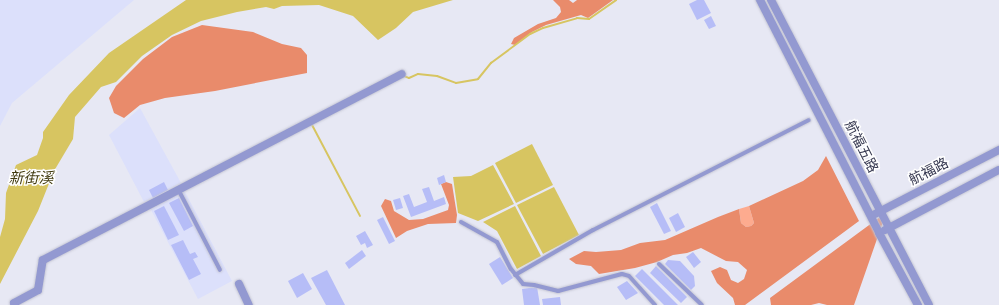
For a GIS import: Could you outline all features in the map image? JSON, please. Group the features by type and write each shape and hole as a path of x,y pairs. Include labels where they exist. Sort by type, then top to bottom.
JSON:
{"street":[{"name":"航福五路","path":"760,0 879,233 918,305"},
{"name":"航福五路","path":"771,0 929,305"},
{"path":"15,305 14,303 38,290 43,260 402,74"},
{"name":"航福路","path":"871,216 999,150"},
{"path":"879,233 999,170"},
{"path":"239,284 249,305"}],"lane":[{"path":"515,275 593,230 809,120"},
{"path":"178,189 220,270"},
{"path":"460,222 498,242 515,275 523,284 558,291 622,274 629,276 656,305"},
{"path":"659,264 702,305"}],"shaded area":[{"path":"0,0 134,0 12,103 0,126"},
{"path":"553,0 569,0 573,3 577,0 613,0 588,18 581,15 546,25 532,32 515,45 511,44 514,38 538,24 556,18 561,12 560,7"},
{"path":"202,25 253,32 282,44 301,48 307,55 307,73 215,91 165,98 140,105 124,118 114,113 109,98 116,86 143,59 172,37"},
{"path":"140,108 181,183 144,202 109,135"},
{"path":"826,156 859,221 745,305 735,305 733,298 717,283 711,271 720,267 727,270 731,280 738,283 744,279 747,270 738,262 726,261 701,248 687,253 673,255 657,262 635,268 599,274 591,266 576,264 569,259 584,251 596,252 621,250 640,243 665,240 739,209 741,223 746,227 751,226 754,223 749,206 803,181 818,170"},
{"path":"446,182 452,184 457,215 456,223 428,224 407,231 396,238 381,206 385,199 391,201 394,211 409,220 423,219 448,210 449,205 441,184"},
{"path":"184,190 232,281 198,299 150,208"},
{"path":"749,206 754,223 751,226 746,227 741,223 739,209"},
{"path":"880,217 884,219 854,305 827,305 819,303 811,305 771,305 770,298"}],"water":[{"name":"新街溪","path":"186,0 453,0 413,12 396,28 378,40 353,16 319,5 282,6 274,9 266,7 237,12 201,21 172,35 142,56 116,82 101,87 75,117 73,139 54,171 38,211 0,284 0,237 5,219 6,193 16,165 37,155 43,138 43,132 69,95 109,53"},
{"path":"532,144 553,185 516,203 495,163"},
{"path":"493,165 514,204 478,221 458,213 453,177 471,176"},
{"path":"554,187 579,235 543,254 517,205"},
{"path":"515,206 541,256 517,269 497,231 483,222"}],"building":[{"path":"697,0 704,0 711,13 697,20 689,4"},
{"path":"711,16 716,26 709,29 704,20"},
{"path":"444,175 446,182 439,185 437,178"},
{"path":"164,182 168,190 153,198 149,190"},
{"path":"429,187 434,201 444,197 446,204 411,217 403,196 409,194 414,207 427,202 422,189"},
{"path":"179,198 193,226 184,231 169,203"},
{"path":"400,198 403,208 396,210 393,200"},
{"path":"657,203 671,231 664,234 650,207"},
{"path":"164,206 179,235 168,240 154,211"},
{"path":"678,213 685,227 676,232 669,218"},
{"path":"383,217 395,241 389,244 377,220"},
{"path":"365,231 373,245 367,248 365,243 361,245 356,236"},
{"path":"183,240 190,254 195,252 198,257 193,259 201,274 189,280 171,245"},
{"path":"362,250 366,256 349,269 345,263"},
{"path":"693,252 701,262 694,268 686,257"},
{"path":"500,257 513,278 502,285 489,264"},
{"path":"668,260 680,261 694,276 695,286 691,290 665,264"},
{"path":"656,266 687,297 681,303 650,273"},
{"path":"642,269 678,305 664,305 635,276"},
{"path":"327,270 345,305 326,305 311,278"},
{"path":"303,273 312,289 297,298 288,281"},
{"path":"627,281 638,293 626,300 617,287"},
{"path":"537,287 540,305 524,305 522,289"},
{"path":"560,297 561,305 543,305 542,299"}],"waterway":[{"path":"404,76 409,78 418,74 437,76 456,83 478,79 491,63 530,34 543,28 577,18 589,19 616,0"},
{"path":"311,123 360,216"}]}
